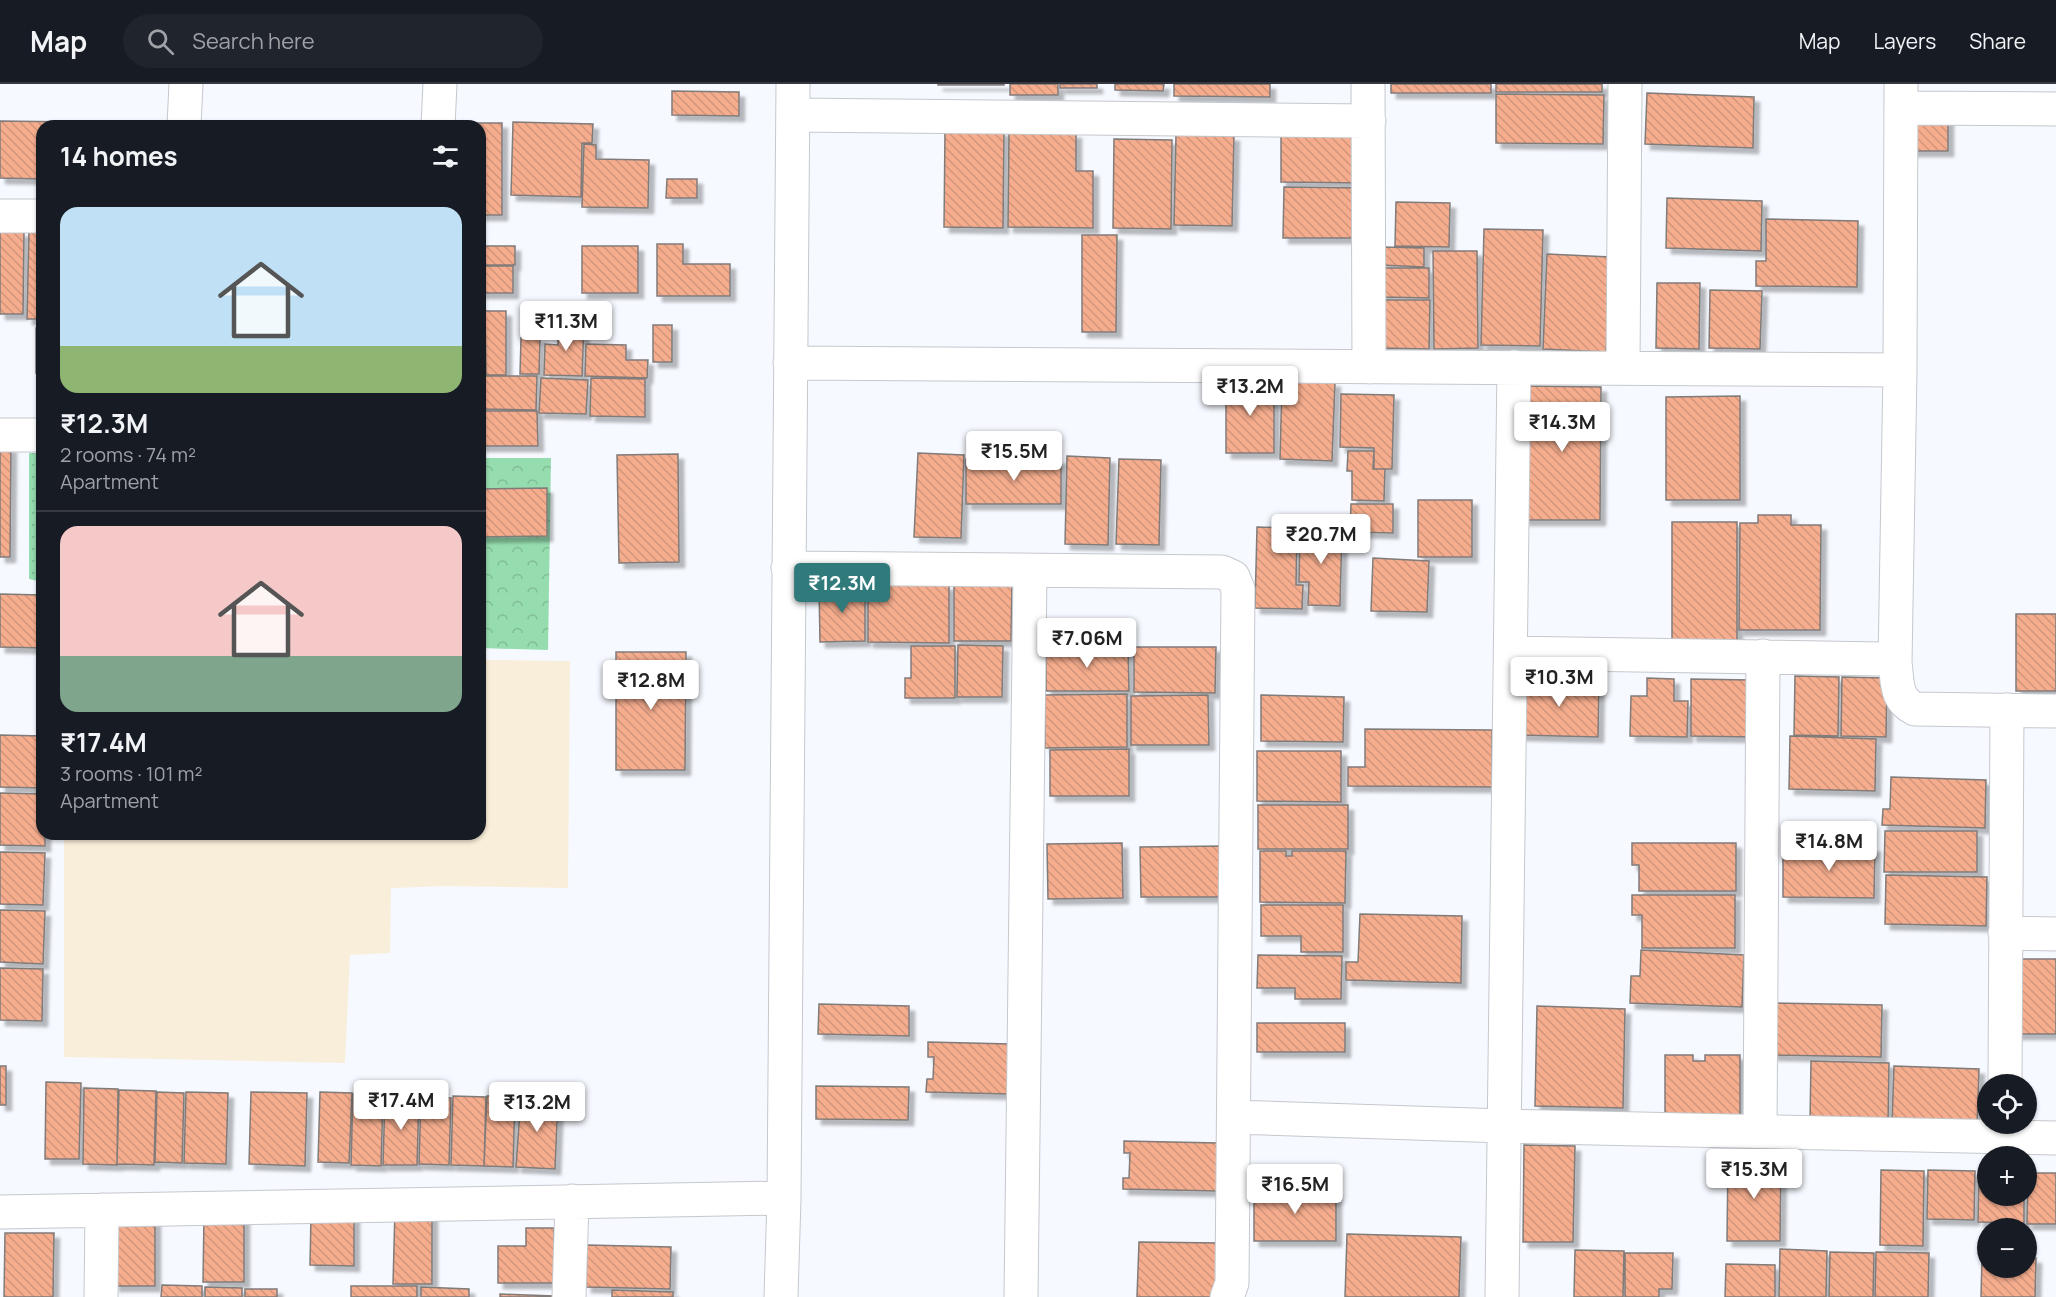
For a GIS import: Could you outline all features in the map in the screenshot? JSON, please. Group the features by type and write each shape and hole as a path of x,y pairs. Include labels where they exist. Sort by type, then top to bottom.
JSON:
{"street":[{"path":"184,120 186,84"},
{"path":"438,120 440,84"},
{"path":"1368,84 1369,367"},
{"path":"1623,368 1625,84"},
{"path":"2056,109 1901,96 1900,370 1895,663 1899,693 1905,704 1915,709 2056,711"},
{"path":"781,1297 784,1198 793,99 1369,121"},
{"path":"0,216 36,216"},
{"path":"790,363 1900,370"},
{"path":"1502,1297 1514,368"},
{"path":"0,435 36,435"},
{"path":"788,568 1222,572 1233,577 1238,601 1234,1117 1232,1283 1227,1297"},
{"path":"1020,1297 1030,571"},
{"path":"1510,653 1883,659 1895,663"},
{"path":"1760,1131 1763,656"},
{"path":"2005,1074 2007,710"},
{"path":"2005,933 2056,934"},
{"path":"1234,1117 1504,1126 1760,1131 1977,1130"},
{"path":"2030,1134 2056,1138"},
{"path":"0,1212 784,1198"},
{"path":"570,1297 572,1201"},
{"path":"101,1297 102,1210"}],"shaded area":[{"path":"486,660 570,661 568,888 445,886 391,888 390,953 350,955 345,1063 64,1057 64,840 486,840"}],"green space":[{"path":"29,453 36,453 36,581 29,579"},
{"path":"486,458 551,458 548,650 486,648"}],"building":[{"path":"1004,84 1004,85 938,85"},
{"path":"1010,84 1058,84 1058,95 1010,95"},
{"path":"1060,84 1097,84 1097,88 1060,88"},
{"path":"1115,84 1164,84 1163,91 1115,90"},
{"path":"1174,84 1270,84 1270,97 1174,96"},
{"path":"1391,84 1491,84 1491,93 1391,93"},
{"path":"1496,84 1602,84 1602,92 1496,92"},
{"path":"672,91 739,92 739,116 672,115"},
{"path":"1647,93 1754,97 1753,148 1645,144"},
{"path":"1496,94 1604,95 1603,144 1496,143"},
{"path":"1909,111 1948,111 1948,151 1908,151"},
{"path":"0,121 36,121 36,179 0,178"},
{"path":"513,122 593,124 592,143 582,143 581,197 511,195"},
{"path":"486,123 502,123 502,215 486,215"},
{"path":"945,130 1004,131 1003,228 944,227"},
{"path":"1009,133 1076,133 1076,171 1093,171 1093,228 1008,227"},
{"path":"1176,135 1234,136 1232,226 1174,225"},
{"path":"1281,135 1364,136 1363,183 1281,182"},
{"path":"1114,139 1172,140 1171,229 1113,228"},
{"path":"584,144 596,145 596,159 649,160 648,208 582,207"},
{"path":"667,179 697,179 697,198 666,198"},
{"path":"1284,187 1362,188 1361,238 1283,238"},
{"path":"1667,198 1762,201 1761,251 1666,248"},
{"path":"1396,202 1450,203 1449,247 1395,246"},
{"path":"1766,219 1858,221 1857,287 1756,286 1756,261 1766,261"},
{"path":"29,229 36,229 36,319 27,319"},
{"path":"1484,229 1543,230 1540,346 1481,345"},
{"path":"0,232 24,232 23,314 0,314"},
{"path":"1082,235 1117,235 1116,332 1082,332"},
{"path":"657,244 683,244 683,264 730,264 730,296 657,296"},
{"path":"486,246 515,246 515,265 486,265"},
{"path":"582,246 638,246 638,293 582,293"},
{"path":"1381,247 1424,248 1424,267 1380,265"},
{"path":"1433,251 1477,251 1478,348 1434,349"},
{"path":"1547,254 1610,257 1606,352 1543,349"},
{"path":"486,266 513,266 513,293 486,293"},
{"path":"1381,268 1429,268 1429,298 1380,297"},
{"path":"1657,283 1700,283 1699,349 1656,348"},
{"path":"1710,290 1762,291 1760,349 1709,348"},
{"path":"1380,300 1430,300 1429,349 1379,348"},
{"path":"486,311 506,311 506,375 486,375"},
{"path":"558,325 584,325 582,376 544,375 545,344 558,345"},
{"path":"653,325 672,325 672,362 653,362"},
{"path":"521,338 540,338 539,374 520,374"},
{"path":"586,344 626,345 626,360 648,360 647,378 585,376"},
{"path":"486,376 537,376 536,410 486,409"},
{"path":"541,378 588,380 586,414 539,413"},
{"path":"591,378 645,379 645,417 590,416"},
{"path":"1226,381 1274,381 1274,453 1226,453"},
{"path":"1282,381 1335,382 1332,461 1280,459"},
{"path":"1524,386 1601,387 1600,520 1523,520"},
{"path":"1341,394 1394,395 1392,469 1374,469 1374,448 1340,447"},
{"path":"1740,396 1740,500 1666,500 1666,397"},
{"path":"486,411 537,411 538,446 486,446"},
{"path":"0,447 11,447 10,557 0,557"},
{"path":"1348,451 1374,451 1373,469 1385,469 1384,501 1352,500 1352,471 1347,471"},
{"path":"918,453 964,455 961,538 914,537"},
{"path":"678,454 679,562 619,563 617,455"},
{"path":"1067,456 1110,458 1108,545 1065,544"},
{"path":"966,459 1061,459 1061,504 966,504"},
{"path":"1119,459 1161,460 1159,545 1116,544"},
{"path":"547,488 547,536 486,537 486,489"},
{"path":"1418,500 1472,500 1472,557 1418,557"},
{"path":"1351,504 1393,504 1393,533 1350,532"},
{"path":"1758,515 1791,515 1791,525 1821,525 1820,630 1739,630 1740,523 1758,523"},
{"path":"1672,522 1737,522 1737,642 1672,642"},
{"path":"1257,527 1297,528 1296,585 1303,585 1302,609 1255,608"},
{"path":"1300,528 1342,528 1340,606 1308,605 1309,582 1299,582"},
{"path":"1373,558 1429,561 1427,612 1371,611"},
{"path":"868,584 949,585 949,643 868,642"},
{"path":"954,584 1012,585 1011,641 954,641"},
{"path":"819,586 865,586 865,641 820,642"},
{"path":"0,594 36,595 36,648 0,647"},
{"path":"2016,614 2056,614 2056,691 2016,691"},
{"path":"958,645 1003,646 1002,697 957,697"},
{"path":"911,646 955,646 955,698 905,698 905,678 911,678"},
{"path":"1046,646 1128,646 1129,691 1046,691"},
{"path":"1134,647 1216,647 1215,693 1134,692"},
{"path":"616,652 686,652 685,770 616,770"},
{"path":"1795,676 1839,677 1838,736 1794,735"},
{"path":"1842,677 1887,678 1886,737 1841,736"},
{"path":"1520,678 1599,681 1598,737 1519,735"},
{"path":"1647,678 1674,679 1674,701 1688,701 1687,737 1630,736 1631,696 1647,696"},
{"path":"1691,679 1750,680 1750,737 1691,736"},
{"path":"1127,694 1127,747 1045,748 1045,695"},
{"path":"1208,695 1209,745 1131,745 1131,696"},
{"path":"1261,695 1344,697 1343,742 1261,741"},
{"path":"1365,729 1492,730 1492,787 1348,786 1348,767 1365,767"},
{"path":"0,735 36,736 36,788 0,787"},
{"path":"1790,736 1876,739 1875,791 1789,789"},
{"path":"1129,749 1129,796 1050,796 1050,750"},
{"path":"1257,751 1341,751 1341,802 1257,801"},
{"path":"1891,777 1986,780 1985,828 1882,825 1883,809 1890,809"},
{"path":"0,793 36,794 36,840 45,840 45,846 0,845"},
{"path":"1258,805 1348,805 1348,849 1258,849"},
{"path":"1885,831 1977,831 1977,872 1884,872"},
{"path":"1122,843 1123,898 1048,899 1047,844"},
{"path":"1632,843 1736,843 1736,891 1639,891 1639,865 1632,865"},
{"path":"1783,845 1875,847 1874,898 1783,897"},
{"path":"1222,846 1223,897 1141,897 1140,847"},
{"path":"1260,851 1286,851 1286,856 1292,856 1292,851 1346,851 1345,903 1260,902"},
{"path":"0,852 45,853 43,905 0,904"},
{"path":"1886,875 1987,877 1986,926 1885,924"},
{"path":"1632,895 1735,895 1735,948 1642,948 1642,915 1632,915"},
{"path":"1261,905 1343,905 1343,952 1301,952 1301,936 1261,936"},
{"path":"0,910 45,911 43,964 0,962"},
{"path":"1360,914 1462,916 1461,983 1346,980 1346,962 1358,962"},
{"path":"1641,950 1744,955 1742,1007 1630,1003 1631,976 1640,976"},
{"path":"1258,955 1342,956 1341,999 1295,999 1295,988 1257,988"},
{"path":"2016,959 2056,959 2056,1034 2015,1034"},
{"path":"0,968 43,969 42,1021 0,1020"},
{"path":"1773,1003 1882,1005 1881,1057 1772,1055"},
{"path":"819,1004 909,1006 909,1036 818,1034"},
{"path":"1537,1006 1625,1009 1623,1108 1535,1106"},
{"path":"1257,1023 1345,1023 1345,1052 1257,1052"},
{"path":"928,1042 1010,1044 1008,1094 926,1092 927,1079 933,1079 934,1057 928,1057"},
{"path":"1665,1055 1693,1055 1693,1061 1705,1061 1705,1055 1740,1055 1740,1117 1665,1118"},
{"path":"1811,1061 1889,1063 1888,1124 1810,1123"},
{"path":"0,1066 6,1066 6,1105 0,1105"},
{"path":"1894,1066 1979,1069 1977,1074 1977,1127 1892,1124"},
{"path":"46,1082 81,1083 79,1159 45,1159"},
{"path":"816,1086 909,1087 908,1120 816,1119"},
{"path":"84,1088 118,1089 117,1165 83,1164"},
{"path":"119,1090 156,1091 154,1165 117,1164"},
{"path":"157,1092 184,1093 182,1163 155,1162"},
{"path":"186,1092 228,1093 226,1164 184,1163"},
{"path":"251,1092 307,1093 305,1166 249,1164"},
{"path":"320,1092 352,1093 349,1163 318,1162"},
{"path":"353,1094 383,1095 381,1166 351,1165"},
{"path":"385,1096 419,1097 417,1165 383,1165"},
{"path":"453,1096 486,1097 484,1166 451,1165"},
{"path":"487,1096 515,1096 513,1167 484,1166"},
{"path":"521,1096 558,1099 555,1169 516,1167"},
{"path":"421,1097 451,1098 449,1165 419,1164"},
{"path":"1124,1141 1218,1143 1217,1191 1123,1189 1123,1178 1129,1178 1130,1153 1124,1153"},
{"path":"1524,1145 1575,1146 1573,1242 1523,1242"},
{"path":"1728,1158 1781,1159 1780,1241 1727,1241"},
{"path":"1881,1170 1924,1171 1923,1246 1880,1245"},
{"path":"1928,1170 1975,1171 1974,1220 1927,1219"},
{"path":"2037,1173 2056,1173 2056,1224 2037,1224 2037,1218 2027,1218 2027,1206 2037,1206"},
{"path":"1254,1189 1336,1190 1336,1241 1254,1241"},
{"path":"1978,1206 2024,1206 2024,1218 1978,1218"},
{"path":"395,1209 432,1209 432,1284 393,1284"},
{"path":"204,1216 244,1216 244,1282 203,1282"},
{"path":"311,1216 354,1216 354,1266 310,1265"},
{"path":"114,1220 155,1220 155,1286 114,1286"},
{"path":"526,1228 554,1228 554,1283 498,1283 498,1246 526,1246"},
{"path":"5,1233 54,1233 53,1297 4,1297"},
{"path":"1347,1234 1461,1237 1459,1297 1345,1297"},
{"path":"1139,1242 1221,1243 1220,1297 1137,1297"},
{"path":"587,1245 671,1247 670,1289 586,1287"},
{"path":"1780,1249 1827,1251 1826,1297 1779,1297"},
{"path":"1575,1250 1624,1251 1623,1297 1574,1297"},
{"path":"1830,1252 1874,1253 1873,1297 1829,1297"},
{"path":"1876,1252 1929,1253 1928,1297 1875,1297"},
{"path":"1625,1253 1673,1253 1672,1289 1659,1289 1659,1297 1625,1297"},
{"path":"1726,1264 1775,1265 1775,1297 1725,1297"},
{"path":"1981,1278 2035,1278 2035,1297 1981,1297"},
{"path":"162,1285 202,1286 202,1297 161,1297"},
{"path":"351,1286 417,1286 417,1297 351,1297"},
{"path":"205,1287 242,1288 242,1297 205,1297"},
{"path":"421,1287 469,1289 469,1297 421,1297"},
{"path":"245,1289 277,1289 277,1297 245,1297"},
{"path":"612,1290 673,1292 673,1297 612,1297"},
{"path":"500,1294 554,1296 554,1297 500,1297"}]}
